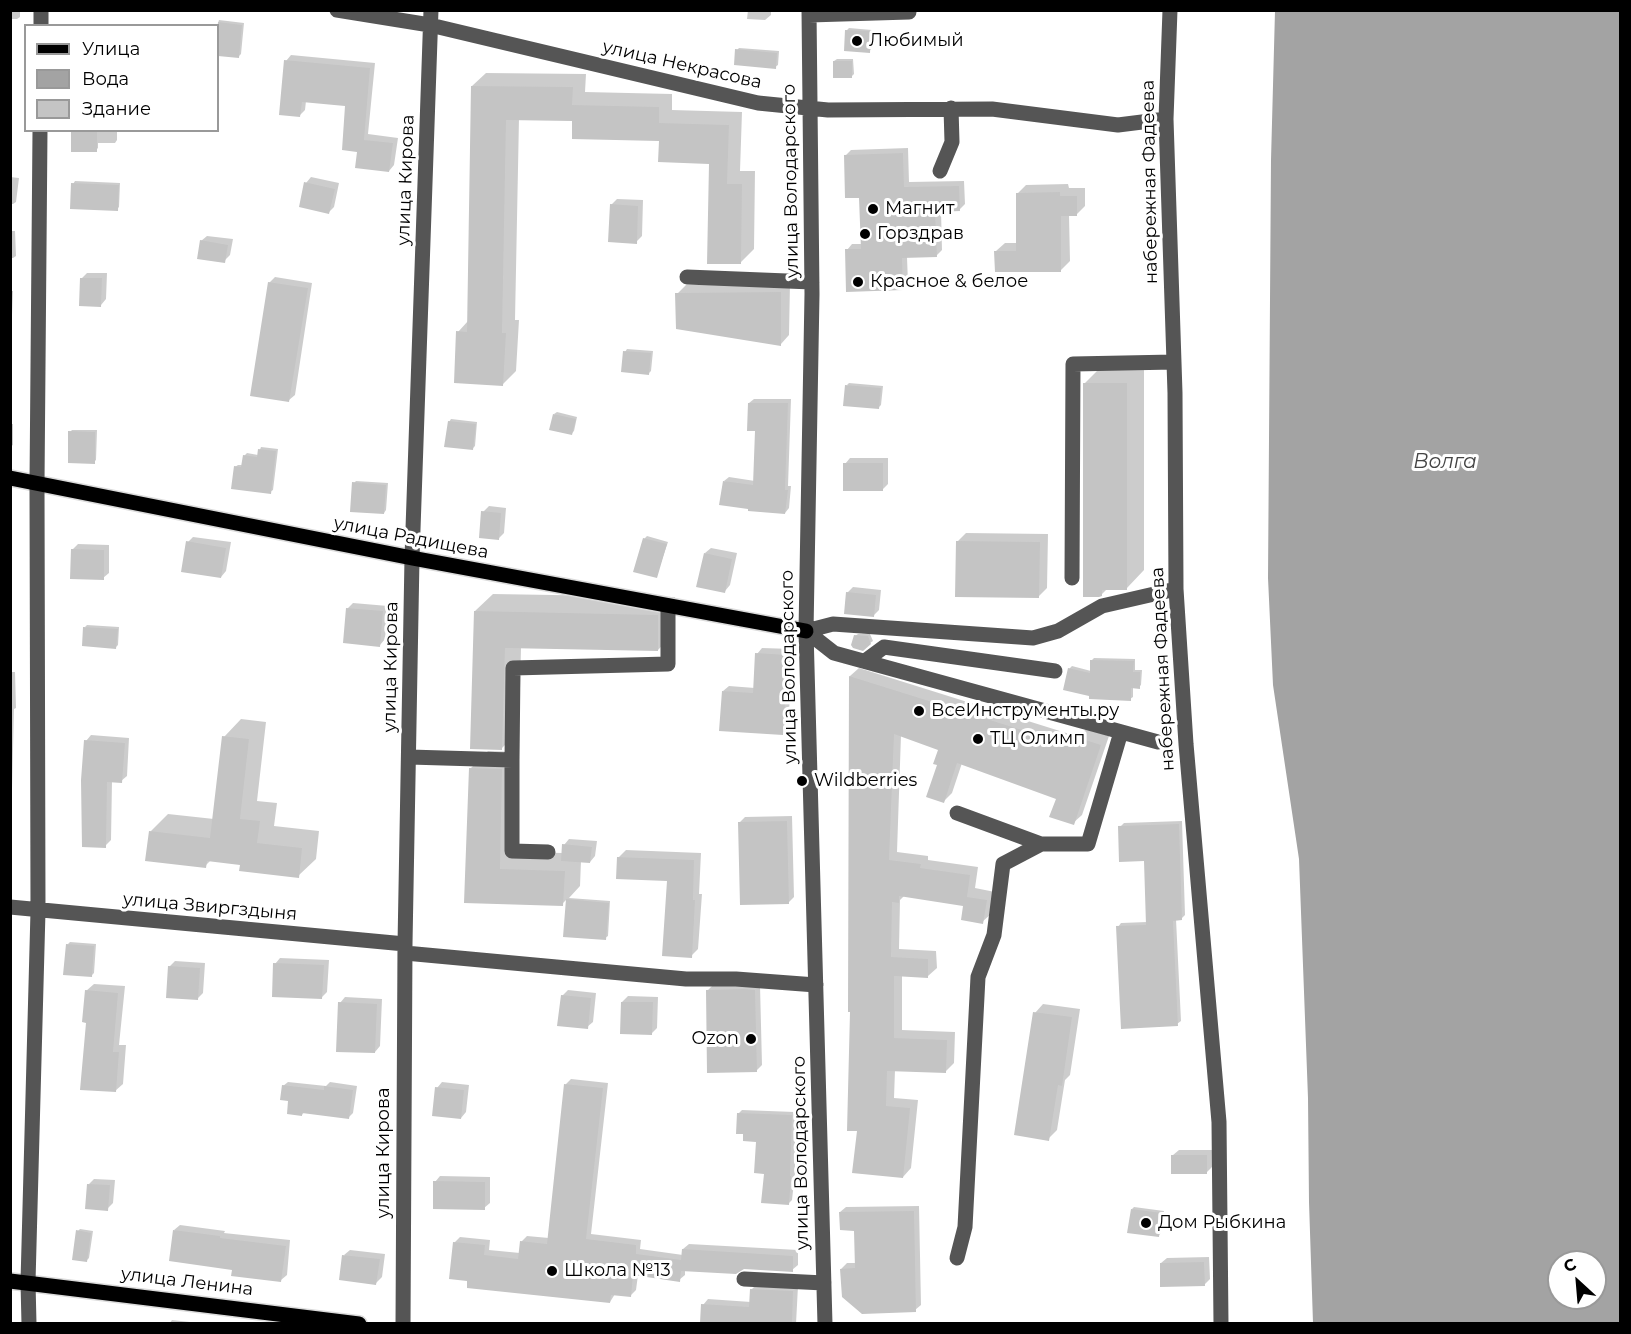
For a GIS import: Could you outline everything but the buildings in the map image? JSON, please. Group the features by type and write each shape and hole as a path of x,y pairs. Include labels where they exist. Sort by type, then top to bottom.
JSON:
{"main road":[{"name":"улица Радищева","path":"10,478 412,558 806,631"},
{"name":"улица Ленина","path":"10,1281 359,1323"}],"street":[{"name":"улица Некрасова","path":"337,10 430,18 758,103 828,110 992,109 1118,125 1166,119"},
{"path":"810,13 909,10"},
{"name":"набережная Фадеева","path":"1170,10 1166,119 1174,362 1176,589 1186,744 1219,1122 1221,1323"},
{"name":"улица Володарского","path":"810,13 812,282 806,631 825,1323"},
{"name":"улица Кирова","path":"403,1323 405,949 412,558 430,18"},
{"path":"940,171 952,142 951,108"},
{"path":"29,1323 28,1282 38,911 40,132"},
{"path":"687,278 812,282"},
{"path":"1072,578 1073,364 1174,362"},
{"path":"806,631 833,624 1033,638 1058,631 1102,606 1176,589"},
{"path":"548,852 512,851 513,668 668,664 668,606"},
{"path":"866,627 884,647 1055,671"},
{"path":"806,631 834,653 1158,742"},
{"path":"866,661 884,647"},
{"path":"957,813 1041,844 1088,844 1121,732"},
{"path":"409,757 512,760"},
{"path":"957,1258 964,1227 978,976 994,935 1003,864 1041,844"},
{"name":"улица Звиргздыня","path":"10,907 687,979 736,979 816,985"},
{"path":"744,1279 824,1283"}],"water":[{"name":"Волга","path":"1275,11 1620,11 1620,1323 1313,1323 1299,859 1273,685 1268,578 1271,160"}],"place":[{"name":"Любимый","path":"857,41"},
{"name":"Магнит","path":"873,209"},
{"name":"Горздрав","path":"865,234"},
{"name":"Красное & белое","path":"858,282"},
{"name":"ВсеИнструменты.ру","path":"919,711"},
{"name":"ТЦ Олимп","path":"978,739"},
{"name":"Wildberries","path":"802,781"},
{"name":"Ozon","path":"751,1039"},
{"name":"Дом Рыбкина","path":"1146,1223"},
{"name":"Школа №13","path":"552,1271"}]}
